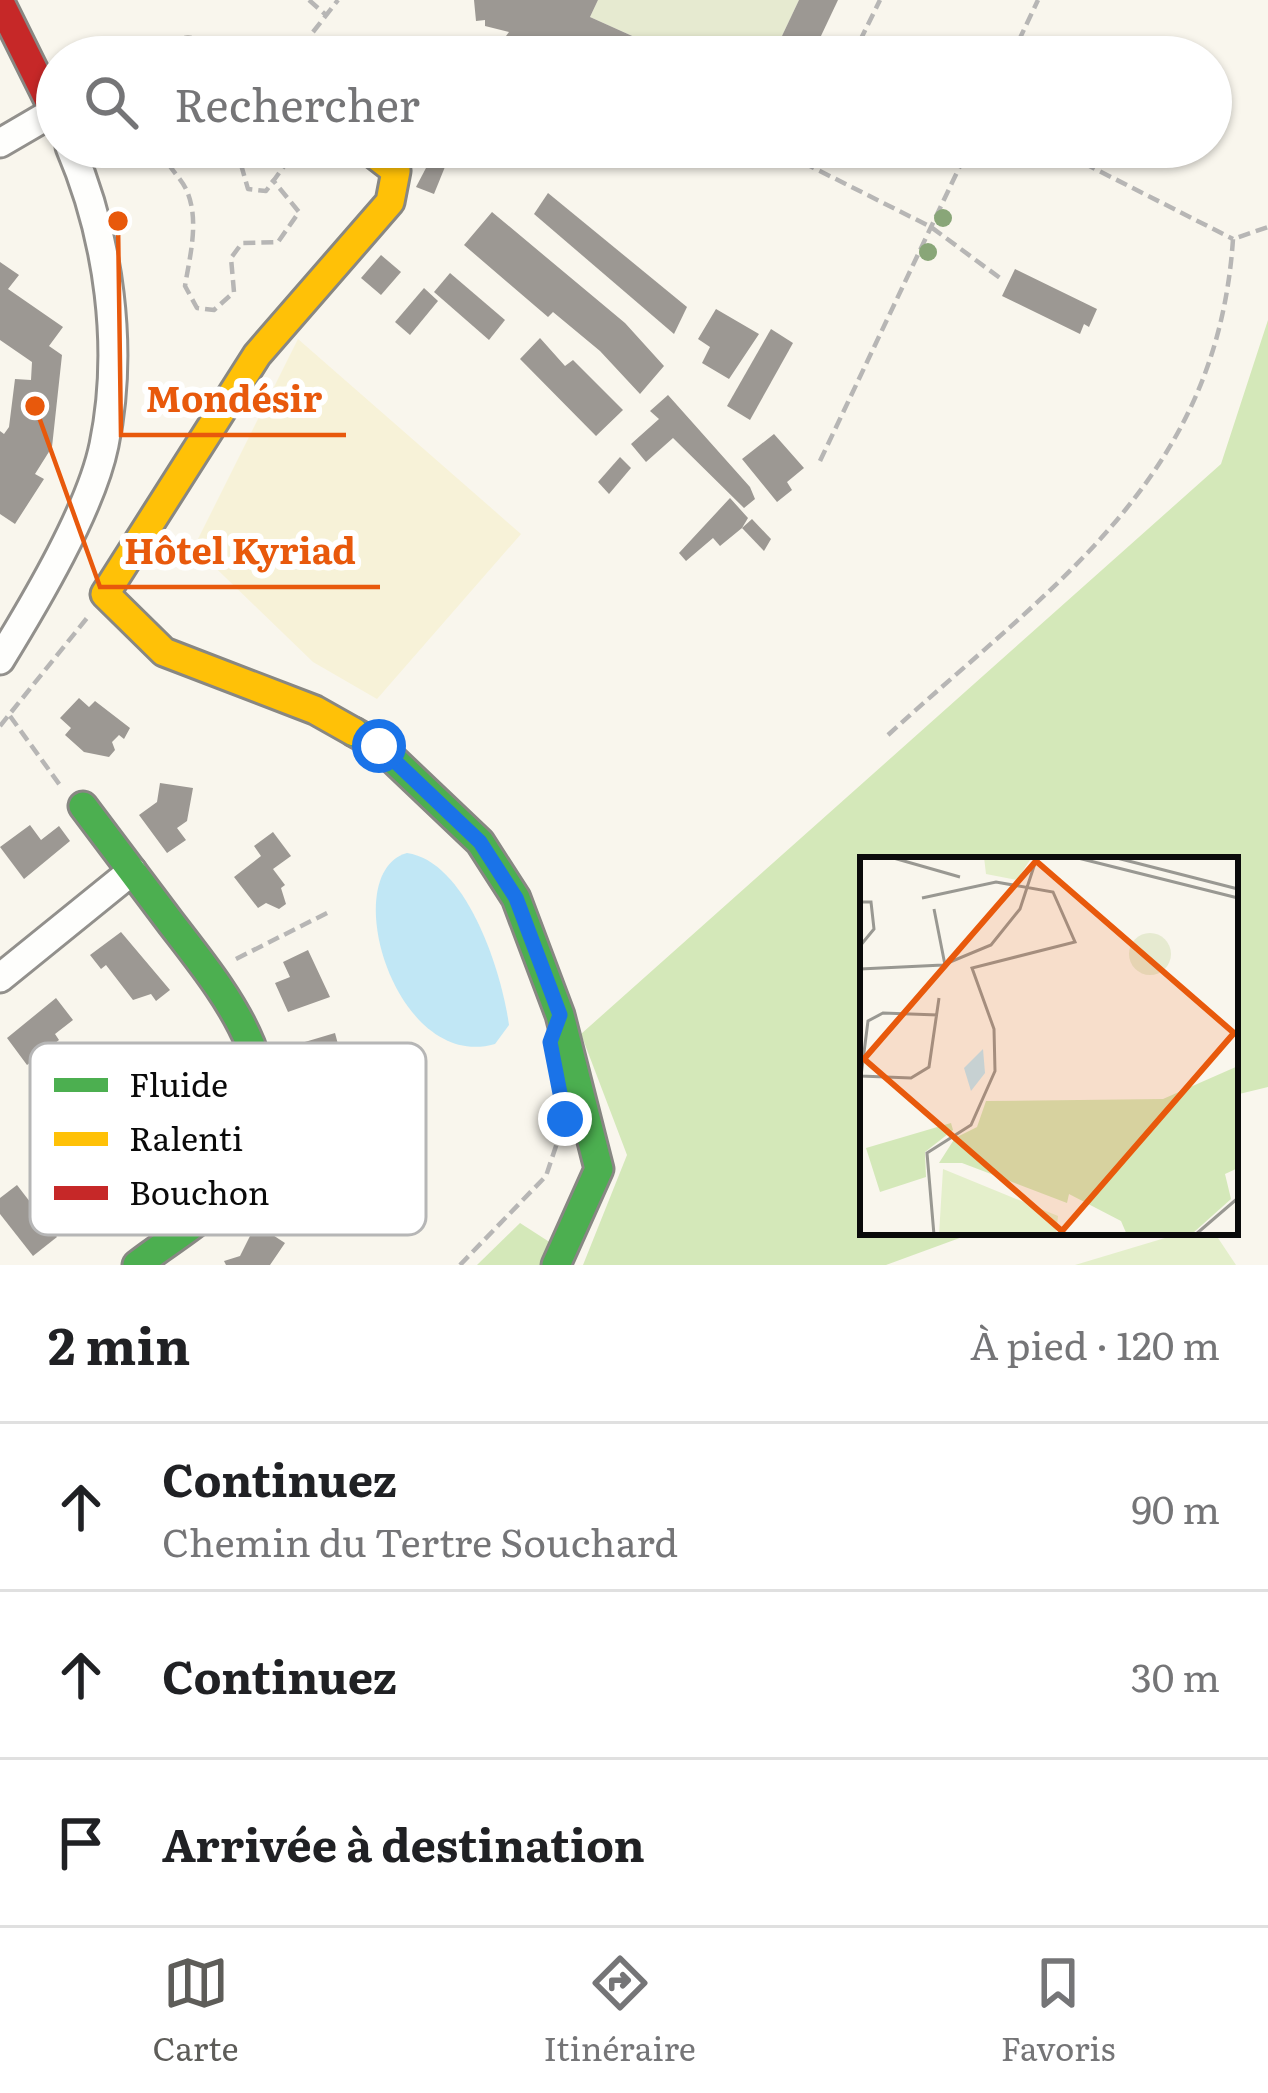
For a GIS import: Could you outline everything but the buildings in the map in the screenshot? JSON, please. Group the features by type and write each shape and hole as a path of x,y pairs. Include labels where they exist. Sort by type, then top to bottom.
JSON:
{"street":[{"path":"0,2 36,73"},
{"path":"0,143 36,124"},
{"path":"0,660 46,586 104,449 115,358 108,290 76,168"},
{"path":"392,168 396,171 390,202 257,355 105,594 164,652 315,710 379,746 480,842 516,898 553,994 599,1169 587,1206 556,1265"},
{"path":"83,806 240,1014 254,1043"},
{"path":"0,978 132,871"},
{"path":"137,1265 174,1235"}],"path":[{"path":"309,0 326,15"},
{"path":"313,32 338,0"},
{"path":"862,36 880,0"},
{"path":"1021,36 1038,0"},
{"path":"170,168 188,194 193,248 184,286 197,308 214,310 234,292 232,258 242,243 278,242 295,224 299,212 293,199 272,179"},
{"path":"242,168 248,189 266,191 281,168"},
{"path":"814,168 931,226 1000,278"},
{"path":"820,461 959,168"},
{"path":"1093,168 1232,239 1268,227"},
{"path":"888,735 1110,532 1166,459 1216,352 1229,293 1232,239"},
{"path":"0,726 105,594"},
{"path":"10,716 74,805 83,806"},
{"path":"209,972 329,911"},
{"path":"460,1265 546,1176 565,1119"}],"shaded area":[{"path":"298,339 521,534 377,699 313,662 194,547"}],"green space":[{"path":"598,0 799,0 782,36 632,36 590,17"},
{"path":"1268,320 1268,1087 1238,1094 1238,857 860,857 860,1235 968,1235 886,1265 583,1265 627,1155 581,1034 1221,464"},
{"path":"520,1223 551,1243 542,1265 477,1265"},
{"path":"1175,1235 1216,1235 1236,1265 1075,1265"}],"water":[{"path":"407,853 429,861 448,876 478,923 499,978 509,1025 495,1044 460,1045 429,1029 404,1002 387,967 377,930 377,895 386,868"}],"traffic: fast":[{"path":"354,732 379,746 480,842 516,898 560,1015 599,1169 556,1265"},
{"path":"83,806 212,978 250,1043"},
{"path":"137,1265 177,1235"}],"traffic: slow":[{"path":"354,732 315,710 164,652 105,594 257,355 390,202 396,171 392,168"}],"traffic: jam":[{"path":"0,2 36,75"}],"place":[{"name":"Mondésir","path":"118,221"},
{"name":"Hôtel Kyriad","path":"35,406"}],"route":[{"path":"379,746 480,842 516,898 560,1015 550,1042 565,1119"}]}
